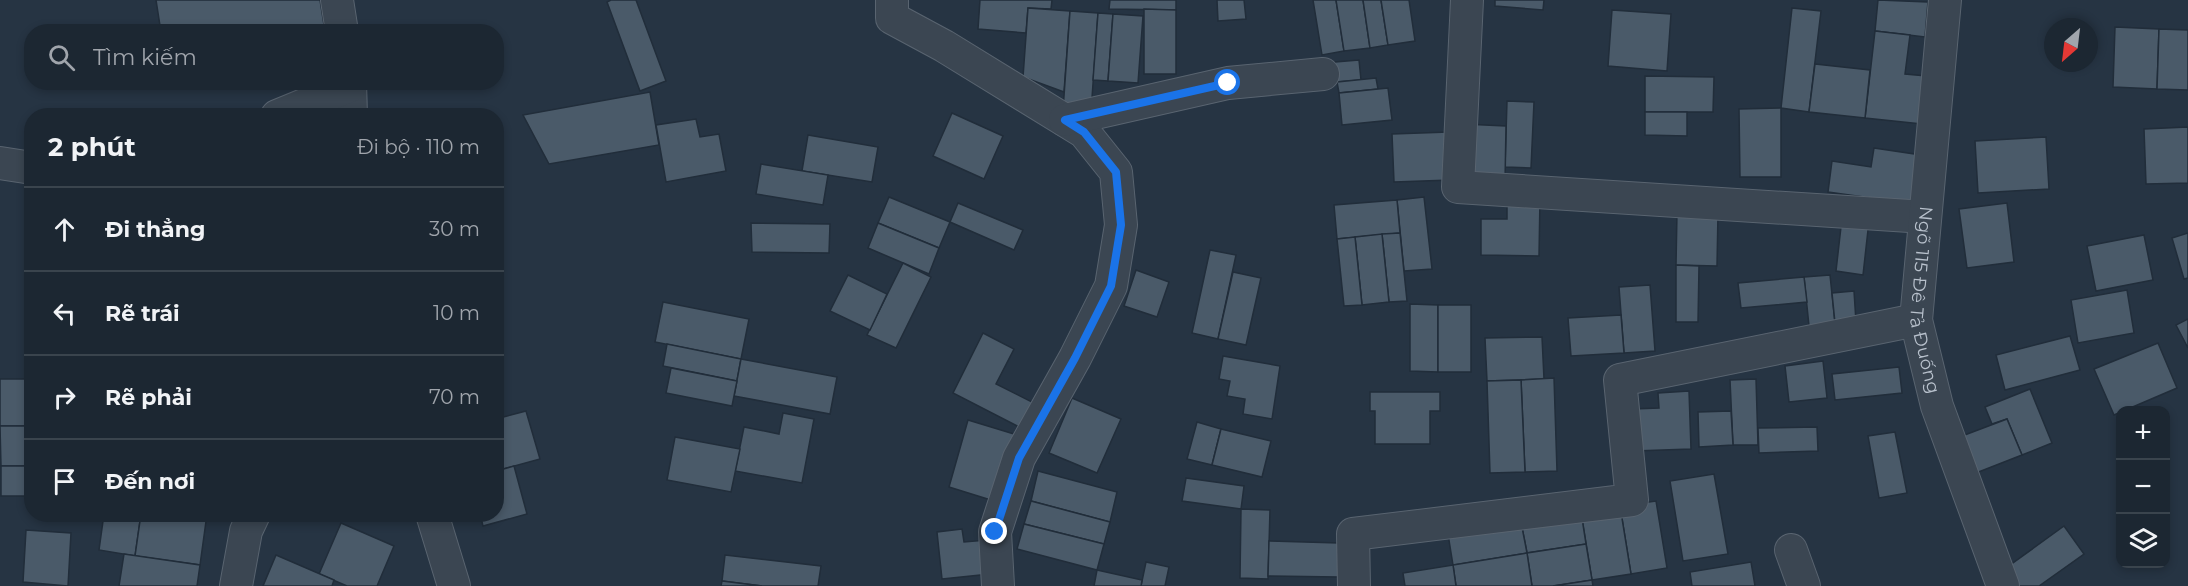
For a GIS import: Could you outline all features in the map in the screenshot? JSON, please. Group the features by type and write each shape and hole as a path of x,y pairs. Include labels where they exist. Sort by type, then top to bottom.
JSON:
{"street":[{"path":"337,0 341,24"},
{"path":"892,0 892,18 944,46 1084,132 1116,172 1121,225 1111,286 1075,358 1019,458 995,532 998,586"},
{"path":"1467,0 1458,186 1925,217"},
{"name":"Ngõ 115 Đê Tả Đuống","path":"1945,0 1916,320 1937,406 2003,586"},
{"path":"1065,120 1228,83 1323,74"},
{"path":"305,108 350,95"},
{"path":"0,163 24,167"},
{"path":"1354,586 1353,534 1632,500 1620,380 1916,320"},
{"path":"236,586 246,531 250,522"},
{"path":"434,522 454,586"},
{"path":"1791,550 1804,586"}],"building":[{"path":"156,0 320,0 324,24 160,24"},
{"path":"636,0 666,81 640,91 607,2"},
{"path":"980,0 1052,0 1051,9 1028,8 1026,33 978,29"},
{"path":"1110,0 1176,0 1176,10 1109,9"},
{"path":"1217,0 1244,0 1246,19 1218,21"},
{"path":"1313,0 1336,0 1344,51 1322,55"},
{"path":"1336,0 1363,0 1370,48 1344,51"},
{"path":"1363,0 1381,0 1388,45 1370,48"},
{"path":"1381,0 1409,0 1415,41 1388,45"},
{"path":"1495,0 1544,0 1543,10 1495,6"},
{"path":"1878,0 1928,2 1925,37 1875,31"},
{"path":"1028,8 1070,11 1064,92 1023,77"},
{"path":"1792,8 1821,11 1809,112 1781,108"},
{"path":"1144,9 1176,10 1176,74 1144,74"},
{"path":"1612,10 1671,14 1667,71 1608,66"},
{"path":"1070,11 1098,13 1091,112 1063,110"},
{"path":"1098,13 1113,14 1108,81 1093,80"},
{"path":"1113,14 1143,16 1138,83 1108,81"},
{"path":"2115,27 2159,29 2157,89 2113,87"},
{"path":"2159,29 2188,30 2188,90 2157,89"},
{"path":"1875,31 1910,35 1905,74 1927,76 1922,124 1865,118"},
{"path":"1359,60 1361,80 1337,82 1335,62"},
{"path":"1815,64 1870,70 1865,118 1809,112"},
{"path":"1645,76 1714,77 1713,112 1645,112"},
{"path":"1376,78 1378,89 1339,93 1337,82"},
{"path":"1388,88 1392,120 1342,125 1339,93"},
{"path":"650,92 659,145 549,164 523,115"},
{"path":"1507,101 1534,102 1531,168 1505,167"},
{"path":"1781,108 1781,177 1740,177 1739,109"},
{"path":"1645,112 1687,112 1687,136 1645,135"},
{"path":"952,113 1003,136 984,179 933,156"},
{"path":"696,119 700,137 719,134 726,171 666,182 656,125"},
{"path":"1463,124 1506,126 1505,182 1462,181"},
{"path":"2188,127 2188,183 2146,184 2144,129"},
{"path":"1449,132 1451,180 1394,182 1392,134"},
{"path":"808,135 878,147 872,182 802,171"},
{"path":"2046,137 2049,189 1978,193 1975,141"},
{"path":"1874,148 1921,155 1914,204 1828,192 1832,161 1871,167"},
{"path":"761,164 828,175 823,205 756,194"},
{"path":"889,197 950,222 939,248 878,223"},
{"path":"1424,197 1432,269 1404,271 1397,200"},
{"path":"1507,198 1540,198 1539,256 1481,255 1481,219 1507,219"},
{"path":"1397,200 1400,233 1337,239 1334,205"},
{"path":"958,203 1023,230 1014,250 950,222"},
{"path":"2007,203 2014,262 1967,268 1959,209"},
{"path":"1677,212 1718,213 1717,266 1676,265"},
{"path":"1842,218 1869,221 1863,275 1836,271"},
{"path":"751,223 830,224 829,253 752,252"},
{"path":"878,223 939,248 929,274 868,248"},
{"path":"1400,233 1407,301 1389,302 1382,234"},
{"path":"2188,233 2188,278 2184,279 2172,238"},
{"path":"1382,234 1389,302 1362,305 1355,237"},
{"path":"2144,235 2153,280 2096,291 2087,246"},
{"path":"1355,237 1362,305 1344,306 1337,239"},
{"path":"1210,250 1236,255 1218,339 1192,333"},
{"path":"903,263 931,277 896,348 867,335"},
{"path":"1676,265 1699,266 1698,322 1676,322"},
{"path":"1136,270 1169,282 1157,317 1124,306"},
{"path":"1233,272 1261,278 1246,345 1218,339"},
{"path":"848,275 887,294 870,330 830,311"},
{"path":"1830,275 1835,323 1809,326 1804,277"},
{"path":"1804,277 1807,302 1741,308 1738,283"},
{"path":"1650,285 1655,351 1624,353 1619,287"},
{"path":"2127,290 2134,333 2078,343 2071,300"},
{"path":"1854,291 1856,322 1835,323 1832,293"},
{"path":"663,302 749,319 741,359 655,342"},
{"path":"1410,304 1438,305 1438,372 1410,371"},
{"path":"1438,305 1471,305 1471,372 1438,372"},
{"path":"1621,315 1624,353 1571,356 1568,318"},
{"path":"2188,319 2188,348 2176,325"},
{"path":"983,333 1014,349 996,384 1038,405 1025,430 953,393"},
{"path":"2070,336 2080,370 2005,390 1996,355"},
{"path":"1542,337 1544,379 1487,381 1485,338"},
{"path":"2158,343 2177,388 2135,406 2116,406 2114,415 2094,369"},
{"path":"667,344 741,359 737,381 663,366"},
{"path":"1223,356 1280,366 1272,419 1243,414 1245,399 1227,396 1230,381 1219,379"},
{"path":"741,359 837,377 830,414 734,396"},
{"path":"1823,361 1827,398 1789,402 1785,366"},
{"path":"1899,367 1902,393 1835,400 1832,374"},
{"path":"671,368 737,381 732,406 666,393"},
{"path":"1554,378 1557,471 1525,472 1521,380"},
{"path":"0,379 24,379 24,426 0,426"},
{"path":"1756,379 1758,445 1733,445 1730,380"},
{"path":"1521,380 1525,472 1490,473 1487,381"},
{"path":"2030,389 2052,443 2022,455 2007,419 1992,424 1985,407"},
{"path":"1689,391 1691,449 1634,451 1632,409 1659,408 1658,393"},
{"path":"1370,392 1440,392 1440,411 1430,411 1430,444 1375,444 1375,411 1370,411"},
{"path":"1072,398 1121,419 1097,473 1049,453"},
{"path":"526,411 540,459 504,469 504,417"},
{"path":"1731,411 1733,445 1699,447 1698,412"},
{"path":"783,413 814,419 802,483 735,471 744,427 779,434"},
{"path":"2007,419 2022,455 1976,473 1962,436"},
{"path":"968,420 1014,434 994,501 949,487"},
{"path":"1197,422 1221,429 1212,465 1187,459"},
{"path":"0,426 24,426 24,466 1,466"},
{"path":"1817,427 1818,451 1759,453 1758,428"},
{"path":"1221,429 1271,441 1262,477 1212,465"},
{"path":"1895,432 1907,493 1879,498 1868,436"},
{"path":"675,437 740,449 731,492 667,480"},
{"path":"1,466 24,466 24,496 1,496"},
{"path":"514,466 527,514 504,520 504,469"},
{"path":"1038,471 1117,492 1110,522 1031,501"},
{"path":"1714,474 1728,554 1683,561 1670,481"},
{"path":"1186,478 1244,486 1241,509 1182,501"},
{"path":"1031,501 1110,522 1104,544 1024,524"},
{"path":"1656,501 1667,568 1631,574 1620,506"},
{"path":"1620,506 1631,574 1592,580 1581,512"},
{"path":"1241,509 1270,510 1268,579 1240,578"},
{"path":"1581,512 1586,544 1527,553 1521,522"},
{"path":"103,522 140,522 135,556 99,550"},
{"path":"140,522 206,522 200,565 135,556"},
{"path":"482,522 498,522 483,526"},
{"path":"1521,522 1527,553 1453,565 1448,534"},
{"path":"341,523 394,546 377,586 347,586 319,574"},
{"path":"1024,524 1104,544 1097,570 1017,549"},
{"path":"2064,526 2084,554 2039,586 2019,586 2006,568"},
{"path":"962,529 964,542 987,540 990,574 942,579 937,532"},
{"path":"26,530 71,533 68,586 23,582"},
{"path":"1269,541 1339,543 1339,577 1268,576"},
{"path":"1586,544 1592,580 1553,586 1532,586 1527,553"},
{"path":"1527,553 1532,586 1456,586 1453,565"},
{"path":"124,554 200,565 197,586 119,586"},
{"path":"276,555 334,580 332,586 263,586"},
{"path":"725,555 821,566 818,586 762,586 722,581"},
{"path":"1146,562 1169,567 1165,586 1141,586"},
{"path":"1751,562 1755,586 1692,586 1690,572"},
{"path":"1453,565 1456,586 1405,586 1403,573"},
{"path":"1097,570 1142,580 1141,586 1094,586"},
{"path":"1592,580 1593,586 1553,586"},
{"path":"722,581 762,586 721,586"}],"route":[{"path":"995,532 1019,458 1075,358 1111,286 1121,225 1116,172 1084,132 1065,120 1228,83"}]}
